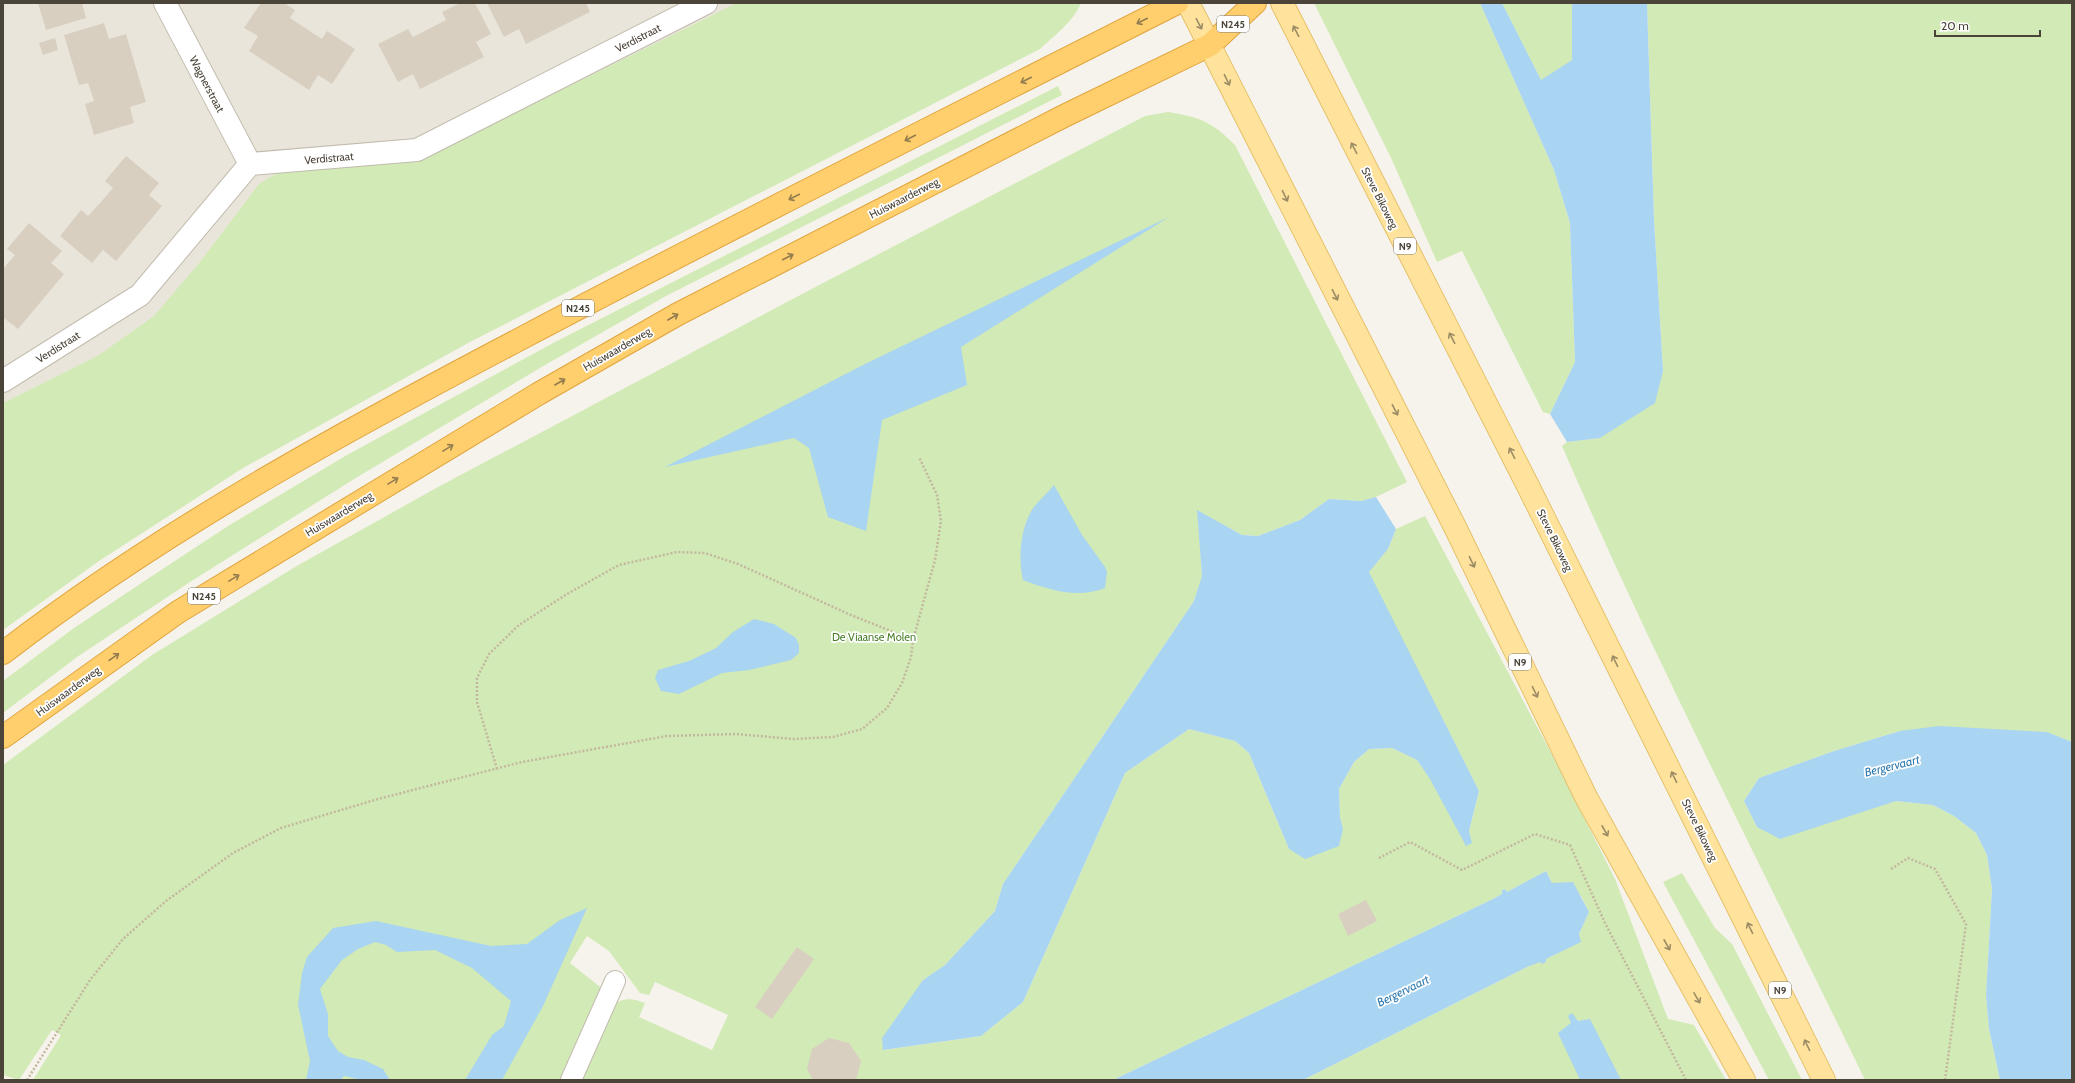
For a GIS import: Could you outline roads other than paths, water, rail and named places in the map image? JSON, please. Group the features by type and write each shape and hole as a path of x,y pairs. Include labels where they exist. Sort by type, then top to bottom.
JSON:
{"highway":[{"name":"N245","path":"3,653 34,629 173,534 368,419 640,275 1177,3"},
{"name":"Huiswaarderweg","path":"3,738 178,612 428,460 678,314 1064,116 1210,45 1255,3"}],"main road":[{"name":"N9","path":"1188,3 1317,260 1455,527 1586,797 1744,1080"},
{"name":"Steve Bikoweg","path":"1282,3 1530,488 1824,1080"}],"street":[{"name":"Wagnerstraat","path":"165,3 250,164"},
{"name":"Verdistraat","path":"3,381 140,296 250,164 417,150 706,3"}],"lane":[{"path":"571,1080 615,981"}],"water":[{"path":"1480,3 1502,3 1541,80 1572,60 1572,3 1647,3 1654,220 1663,371 1655,403 1600,438 1567,442 1550,414 1575,362 1570,223 1554,170"},
{"path":"1169,217 961,347 967,385 882,420 866,531 828,517 809,448 794,438 665,467 865,364"},
{"path":"1054,485 1082,535 1105,567 1107,572 1105,588 1084,593 1074,593 1053,590 1023,580 1021,571 1021,544 1025,525 1033,508"},
{"path":"1376,497 1396,529 1388,549 1369,572 1479,791 1469,831 1472,843 1466,846 1430,779 1417,760 1392,748 1369,749 1354,762 1339,789 1340,817 1343,829 1339,846 1305,859 1289,849 1249,753 1235,741 1189,729 1125,773 1023,1002 981,1036 883,1050 882,1038 923,980 945,965 995,911 1003,884 1194,601 1202,576 1197,510 1242,535 1258,536 1300,520 1329,499 1361,501"},
{"path":"754,619 774,624 796,638 799,645 799,653 791,660 749,670 722,673 679,694 661,691 655,678 658,670 689,661 716,648 733,632"},
{"name":"Bergervaart","path":"1939,726 2047,732 2072,742 2072,1080 2000,1080 1989,1029 1986,995 1992,889 1987,855 1976,833 1954,816 1933,805 1896,801 1780,839 1757,827 1744,801 1759,778 1834,751 1900,731"},
{"name":"Bergervaart","path":"1546,871 1552,883 1573,882 1589,912 1579,934 1581,942 1546,959 1546,962 1542,964 1540,962 1527,967 1303,1080 1113,1080 1493,899 1502,894 1502,890 1505,889 1507,892"},
{"path":"587,908 543,1006 502,1080 465,1080 492,1035 504,1026 511,1001 472,968 435,950 397,952 386,945 375,942 358,949 342,960 320,989 328,1014 328,1036 338,1051 348,1057 364,1060 383,1069 390,1080 361,1080 344,1076 341,1080 306,1080 310,1061 298,1005 302,973 307,957 333,928 376,921 491,946 527,944 560,920"},
{"path":"1572,1013 1578,1021 1590,1019 1621,1080 1580,1080 1558,1033 1571,1023 1568,1016"}],"park label":[{"name":"De Viaanse Molen","path":"874,637"}]}
